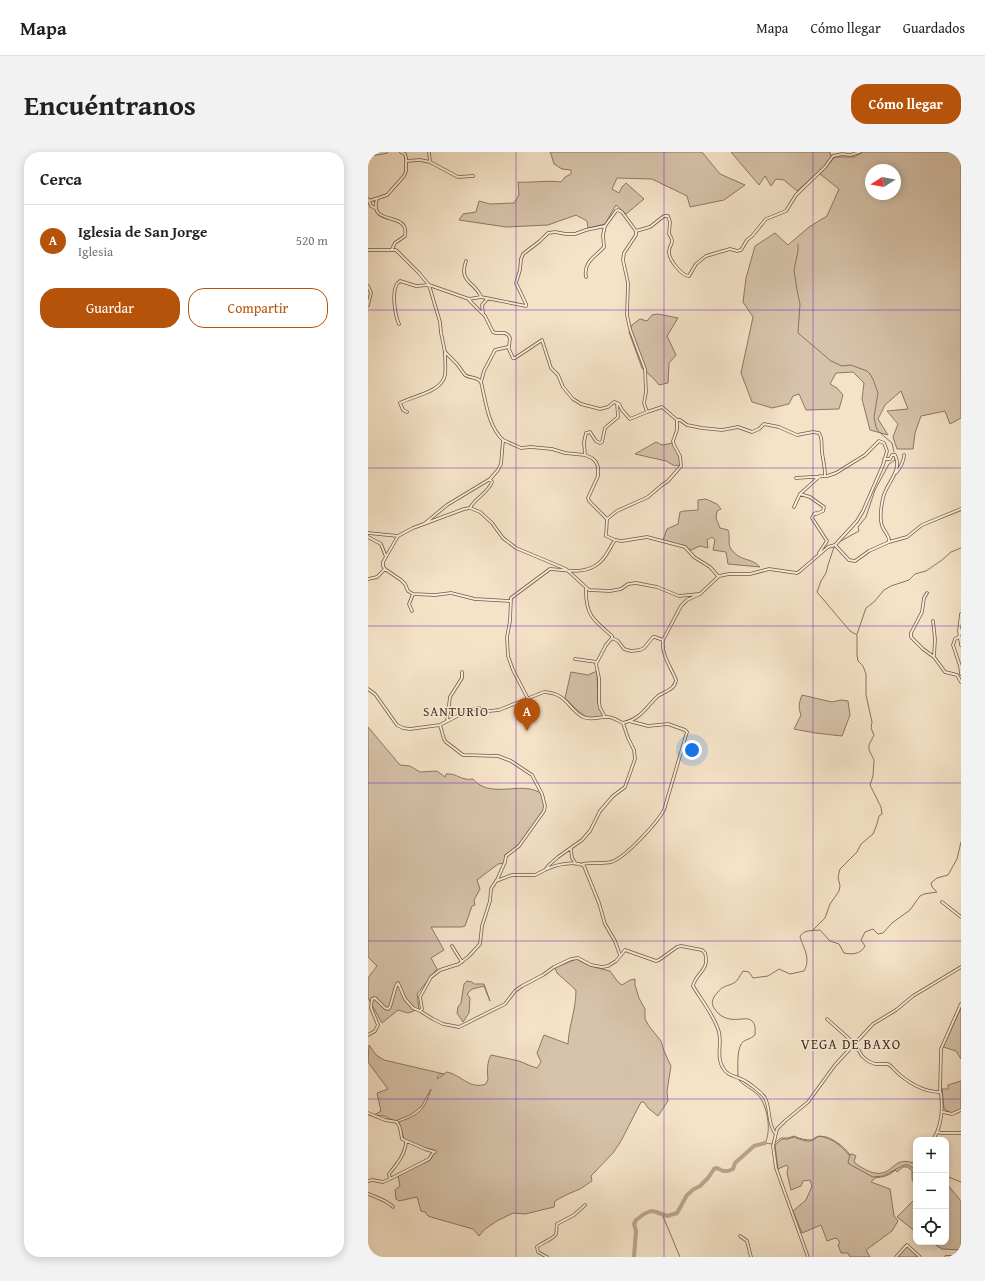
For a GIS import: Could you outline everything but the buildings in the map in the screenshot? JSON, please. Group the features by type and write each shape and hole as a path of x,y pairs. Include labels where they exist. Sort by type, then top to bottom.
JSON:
{"street":[{"path":"368,155 386,152"},
{"path":"392,249 395,243 406,236 406,232 401,222 378,215 375,208 371,206 368,200 377,199 387,195 404,176 406,161 403,152"},
{"path":"429,152 430,162"},
{"path":"636,231 650,227 664,216 668,216 670,222 669,234 673,242 669,252 670,256 679,270 688,277 691,275 696,264 706,256 728,249 741,250 746,240 754,234 766,219 786,211 796,195 833,156 839,154 850,155 860,152"},
{"path":"406,161 420,160 430,162 456,176 473,176"},
{"path":"375,208 377,199"},
{"path":"586,277 585,273 591,259 604,247 603,235 605,226 616,211 620,210 636,231 634,239 624,253 623,260 628,283 627,315 630,329 645,369 646,392 644,403 647,412"},
{"path":"399,324 394,304 395,287 400,281 418,286 429,284 467,298 481,297 526,306 516,283 520,270 521,259 525,252 550,232 572,234 605,226"},
{"path":"368,250 381,251 392,249 402,254 429,284 440,322 440,333 445,352 445,374 440,385 420,396 400,403 403,410 407,412"},
{"path":"466,261 464,271 466,278 478,291 481,297"},
{"path":"368,286 370,293 368,305"},
{"path":"467,298 485,316"},
{"path":"488,298 482,307 485,316 493,332 505,333 509,336 509,347 513,358 542,340 551,368 558,375 563,387 578,403 587,407 600,409 608,407 614,402 617,403"},
{"path":"481,382 484,371 494,351 509,347"},
{"path":"445,352 465,375 477,377 481,382 490,418 496,432 503,440 521,448 531,447 552,449 565,453 585,455 596,462 598,476 588,498 589,501 607,520"},
{"path":"617,403 630,418 643,415 647,412 662,407 677,420 680,420 687,425 702,428 722,430 738,426 752,432 764,424 779,427 797,435 812,432 819,433 822,437 825,475"},
{"path":"585,455 584,442 586,433 590,432 596,441 602,442 605,428 618,416 617,403"},
{"path":"677,420 677,430 673,441 681,459 680,468 668,481 648,497 617,511 607,520 606,534 615,540 625,541 644,537 685,547 694,557 710,567 719,576"},
{"path":"424,524 447,505 490,479 501,464 503,440"},
{"path":"368,689 375,694 400,727 410,729 440,725 473,709 481,708 489,711 499,710 542,692 549,692 564,699 582,716 592,719 611,717 623,723 629,721 644,712 658,697 676,685 676,680 663,651 662,640 681,606 687,600 700,594 719,576 729,574 750,574 768,569 797,573 807,566 828,547 834,544 856,521 863,511 887,451 884,443 879,441 864,455 836,473 831,475 796,478"},
{"path":"884,459 895,455 897,460 895,474"},
{"path":"889,542 889,537 882,527 881,510 883,497 901,466 904,455"},
{"path":"794,507 800,494 820,476"},
{"path":"470,508 490,487 492,482 490,479"},
{"path":"800,494 810,497 823,506 823,511 814,514 812,518 827,542 817,556"},
{"path":"368,533 398,536 424,524 470,508 486,516 503,538 516,548 568,570 586,588 610,591 619,590 630,584 636,583 657,587 679,596 697,593 700,594"},
{"path":"834,544 849,560 854,561 889,542 906,537 922,525 961,509"},
{"path":"398,536 383,563 385,569 401,580 408,591 413,594 434,595 451,593 475,599 510,601"},
{"path":"368,537 381,544 386,558"},
{"path":"529,711 527,699 509,659 507,637 510,621 510,601 512,597 548,570 583,571 598,564 615,540"},
{"path":"368,579 376,577 385,569"},
{"path":"586,588 588,610 597,624 612,636 612,638 618,641 624,650 631,651 644,648 653,637 662,640"},
{"path":"927,593 924,598 922,612 910,635 914,642 934,657 945,672 957,675 961,682"},
{"path":"412,611 410,604 413,594"},
{"path":"961,614 959,623 959,637 961,645"},
{"path":"933,621 935,639 934,657"},
{"path":"961,630 959,637 954,639 953,645 961,674"},
{"path":"605,717 598,702 599,678 597,662 606,645 612,638"},
{"path":"575,659 597,662"},
{"path":"447,721 450,697 462,678 462,672"},
{"path":"496,881 512,874 535,875 558,865 609,862 618,858 636,844 659,820 664,810 687,732 668,724 648,726 629,721"},
{"path":"545,870 549,864 587,836 596,822 600,811 613,796 625,787 634,759 634,750 623,723"},
{"path":"420,1011 422,1009 420,997 431,977 440,970 462,962 480,944 482,926 490,901 491,889 506,862 506,856 519,846 544,811 545,806 542,794 533,777 511,761 495,755 465,756 444,739 440,725"},
{"path":"571,849 571,855 576,864"},
{"path":"583,864 599,903 605,924 615,941 620,955"},
{"path":"942,902 961,917"},
{"path":"452,946 462,962"},
{"path":"368,1035 375,1031 378,1025 372,1008 372,999 377,999 385,1008 388,1009 398,983 408,1005 432,1019 454,1027 461,1026 505,1004 515,991 522,986 571,959 578,958 591,965 602,967 611,965 624,951 628,950 656,961 677,947 681,946 704,951 706,956 706,965 694,982 693,986 705,1003 718,1030 720,1042 720,1064 725,1071 752,1086 764,1097 768,1107 770,1123 775,1133"},
{"path":"808,1257 776,1168 773,1141 777,1129 785,1120 808,1102 835,1066 873,1024 896,1010 913,996 961,967"},
{"path":"935,1137 938,1132 943,1112 940,1092 942,1049 961,1004"},
{"path":"826,1019 855,1044 862,1056 868,1061 875,1064 888,1064 920,1088 928,1092 940,1092"},
{"path":"943,1112 952,1114 961,1110"},
{"path":"368,1113 385,1120 397,1122 402,1139 434,1152 429,1159 390,1179 383,1182 372,1180 368,1181"},
{"path":"770,1123 777,1129"},
{"path":"938,1132 961,1133"},
{"path":"390,1179 389,1174 395,1168 405,1150 406,1141"},
{"path":"368,1194 380,1200 389,1202 393,1207"},
{"path":"547,1257 538,1252 537,1247 556,1236 557,1224 574,1215 585,1205"},
{"path":"740,1236 747,1241 751,1257"},
{"path":"896,1257 907,1245 920,1257"},
{"path":"946,1257 959,1257"}],"shaded area":[{"path":"550,152 702,152 720,174 745,185 724,200 690,207 687,196 652,179 617,178 612,189 619,193 626,183 644,199 626,214 616,205 605,224 588,228 587,221 576,215 548,225 506,227 459,220 463,214 476,212 479,201 490,204 514,203 519,195 518,182 561,182 565,177 571,174 571,170 562,169 554,164"},
{"path":"731,152 830,152 831,157 824,167 797,191 784,180 776,179 771,186 765,176 759,185"},
{"path":"863,152 961,152 961,418 950,424 945,411 921,416 915,433 913,449 897,449 893,437 898,424 887,411 908,409 901,391 885,405 878,419 888,435 870,430 862,399 864,383 853,372 836,373 830,384 837,388 843,395 839,409 806,410 799,394 793,396 789,404 772,408 752,402 741,373 753,317 743,302 746,278 755,246 775,233 788,245 809,227 827,216 839,189 820,174 835,157 854,157"},
{"path":"658,314 678,318 667,336 676,355 669,363 668,383 659,385 642,368 629,332 632,325 640,319 647,321 652,315"},
{"path":"656,442 662,445 673,443 680,456 681,466 675,466 666,461 635,454"},
{"path":"706,499 717,504 721,509 717,511 716,518 720,528 728,530 729,544 734,553 757,564 760,567 728,564 726,552 713,550 715,540 712,537 707,540 708,548 700,546 691,550 663,540 667,529 678,524 680,512 698,510 698,500"},
{"path":"597,671 598,703 603,716 591,718 582,714 565,698 571,672 588,675"},
{"path":"802,695 832,702 841,700 848,701 850,715 842,736 794,729 801,715 799,705"},
{"path":"368,727 400,765 410,766 420,772 437,771 445,777 446,774 450,774 465,779 473,779 479,785 487,788 519,788 535,790 542,794 545,806 544,811 519,846 505,855 505,863 498,864 477,880 480,889 474,900 475,905 472,906 465,926 431,927 444,950 431,958 437,969 417,994 419,1009 408,1013 398,1010 382,1023 368,998 368,978 377,966 368,957"},
{"path":"576,959 590,966 610,971 622,985 635,979 635,985 639,998 645,1009 645,1019 661,1041 671,1066 667,1091 668,1101 658,1116 648,1108 644,1102 641,1102 621,1141 613,1153 591,1176 592,1181 580,1189 555,1201 554,1207 525,1214 513,1213 485,1229 479,1236 473,1229 428,1216 425,1212 421,1211 417,1197 399,1201 396,1199 395,1190 400,1186 398,1176 430,1160 435,1152 434,1150 425,1148 404,1139 399,1122 412,1117 420,1111 426,1102 431,1089 421,1107 410,1115 395,1121 384,1116 374,1115 381,1111 377,1093 388,1089 368,1062 369,1045 376,1055 384,1060 444,1074 439,1074 437,1079 447,1072 475,1085 486,1084 488,1079 488,1064 491,1055 519,1061 537,1068 541,1062 537,1053 544,1035 568,1044 576,990 557,973 555,968"},
{"path":"467,981 474,984 484,984 490,1001 484,986 472,989 467,994 470,998 469,1013 463,1022 457,1013 458,1007 461,1003 464,984"},
{"path":"961,1008 961,1059 956,1051 943,1047"},
{"path":"961,1081 961,1109 951,1113 944,1109 942,1089 948,1089 948,1085"},
{"path":"819,1136 836,1142 849,1155 852,1154 856,1156 854,1161 855,1163 875,1173 882,1173 898,1163 913,1163 913,1181 912,1170 907,1167 903,1167 897,1172 895,1170 886,1176 875,1178 871,1182 890,1189 894,1216 898,1221 892,1231 866,1250 870,1257 850,1257 848,1253 841,1253 838,1245 840,1242 836,1238 827,1241 821,1225 802,1233 793,1211 806,1200 812,1186 810,1180 803,1181 801,1186 791,1190 787,1173 787,1165 778,1169 775,1145 782,1139 794,1137 809,1141"},
{"path":"949,1187 961,1201 961,1250 942,1249 936,1245 949,1245"},
{"path":"913,1201 913,1230 897,1217"},
{"path":"905,1247 908,1247 919,1257 898,1257"}],"waterway":[{"path":"798,244 794,270 800,304 798,333 831,361 842,366 851,365 867,371 870,374 878,393 874,417 876,427 878,431 892,443 894,452"},
{"path":"839,542 859,531 858,527 866,517 875,490 889,464 895,460 895,457"},
{"path":"812,931 825,918 830,904 839,891 840,886 838,877 840,869 857,852 861,844 873,834 879,816 882,814 881,807 870,785 873,776 874,760 869,750 869,745 874,735 871,728 872,722 866,695 866,674 863,666 858,661 857,635 850,631 817,592 826,573 834,547"},
{"path":"857,634 866,608 874,602 884,590 909,580 915,574 926,571 951,552 961,548"},
{"path":"738,1076 738,1057 740,1047 744,1041 755,1035 755,1025 749,1019 730,1019 719,1014 714,1008 712,1001 720,990 723,987 735,982 743,971 749,972 753,978 768,976 779,969 790,974 804,971 807,958 800,937 801,934 806,932 820,930 830,941 839,944 844,953 853,954 861,951 865,946 861,940 865,932 873,929 878,934 883,933 892,923 910,910 920,896 937,892 932,887 931,883 937,878 948,875 957,859 961,842"},
{"path":"738,1079 742,1084 758,1095 764,1105 768,1118 768,1131 765,1143 773,1144 781,1138 794,1136 812,1140 822,1136 827,1137 843,1147 850,1155 848,1162 849,1164 873,1177 883,1176 904,1165 908,1165 913,1168"},
{"path":"634,1257 636,1231 634,1224 636,1220 651,1211 667,1216 677,1213 687,1195 700,1186 714,1169 717,1168 723,1171 733,1169 735,1163 754,1146 765,1143"},
{"path":"949,1177 961,1182"},
{"path":"662,1214 680,1257"}],"place":[{"name":"Iglesia de San Jorge","path":"527,731"}],"district":[{"name":"SANTURIO","path":"456,711"},
{"name":"VEGA DE BAXO","path":"851,1044"}]}
